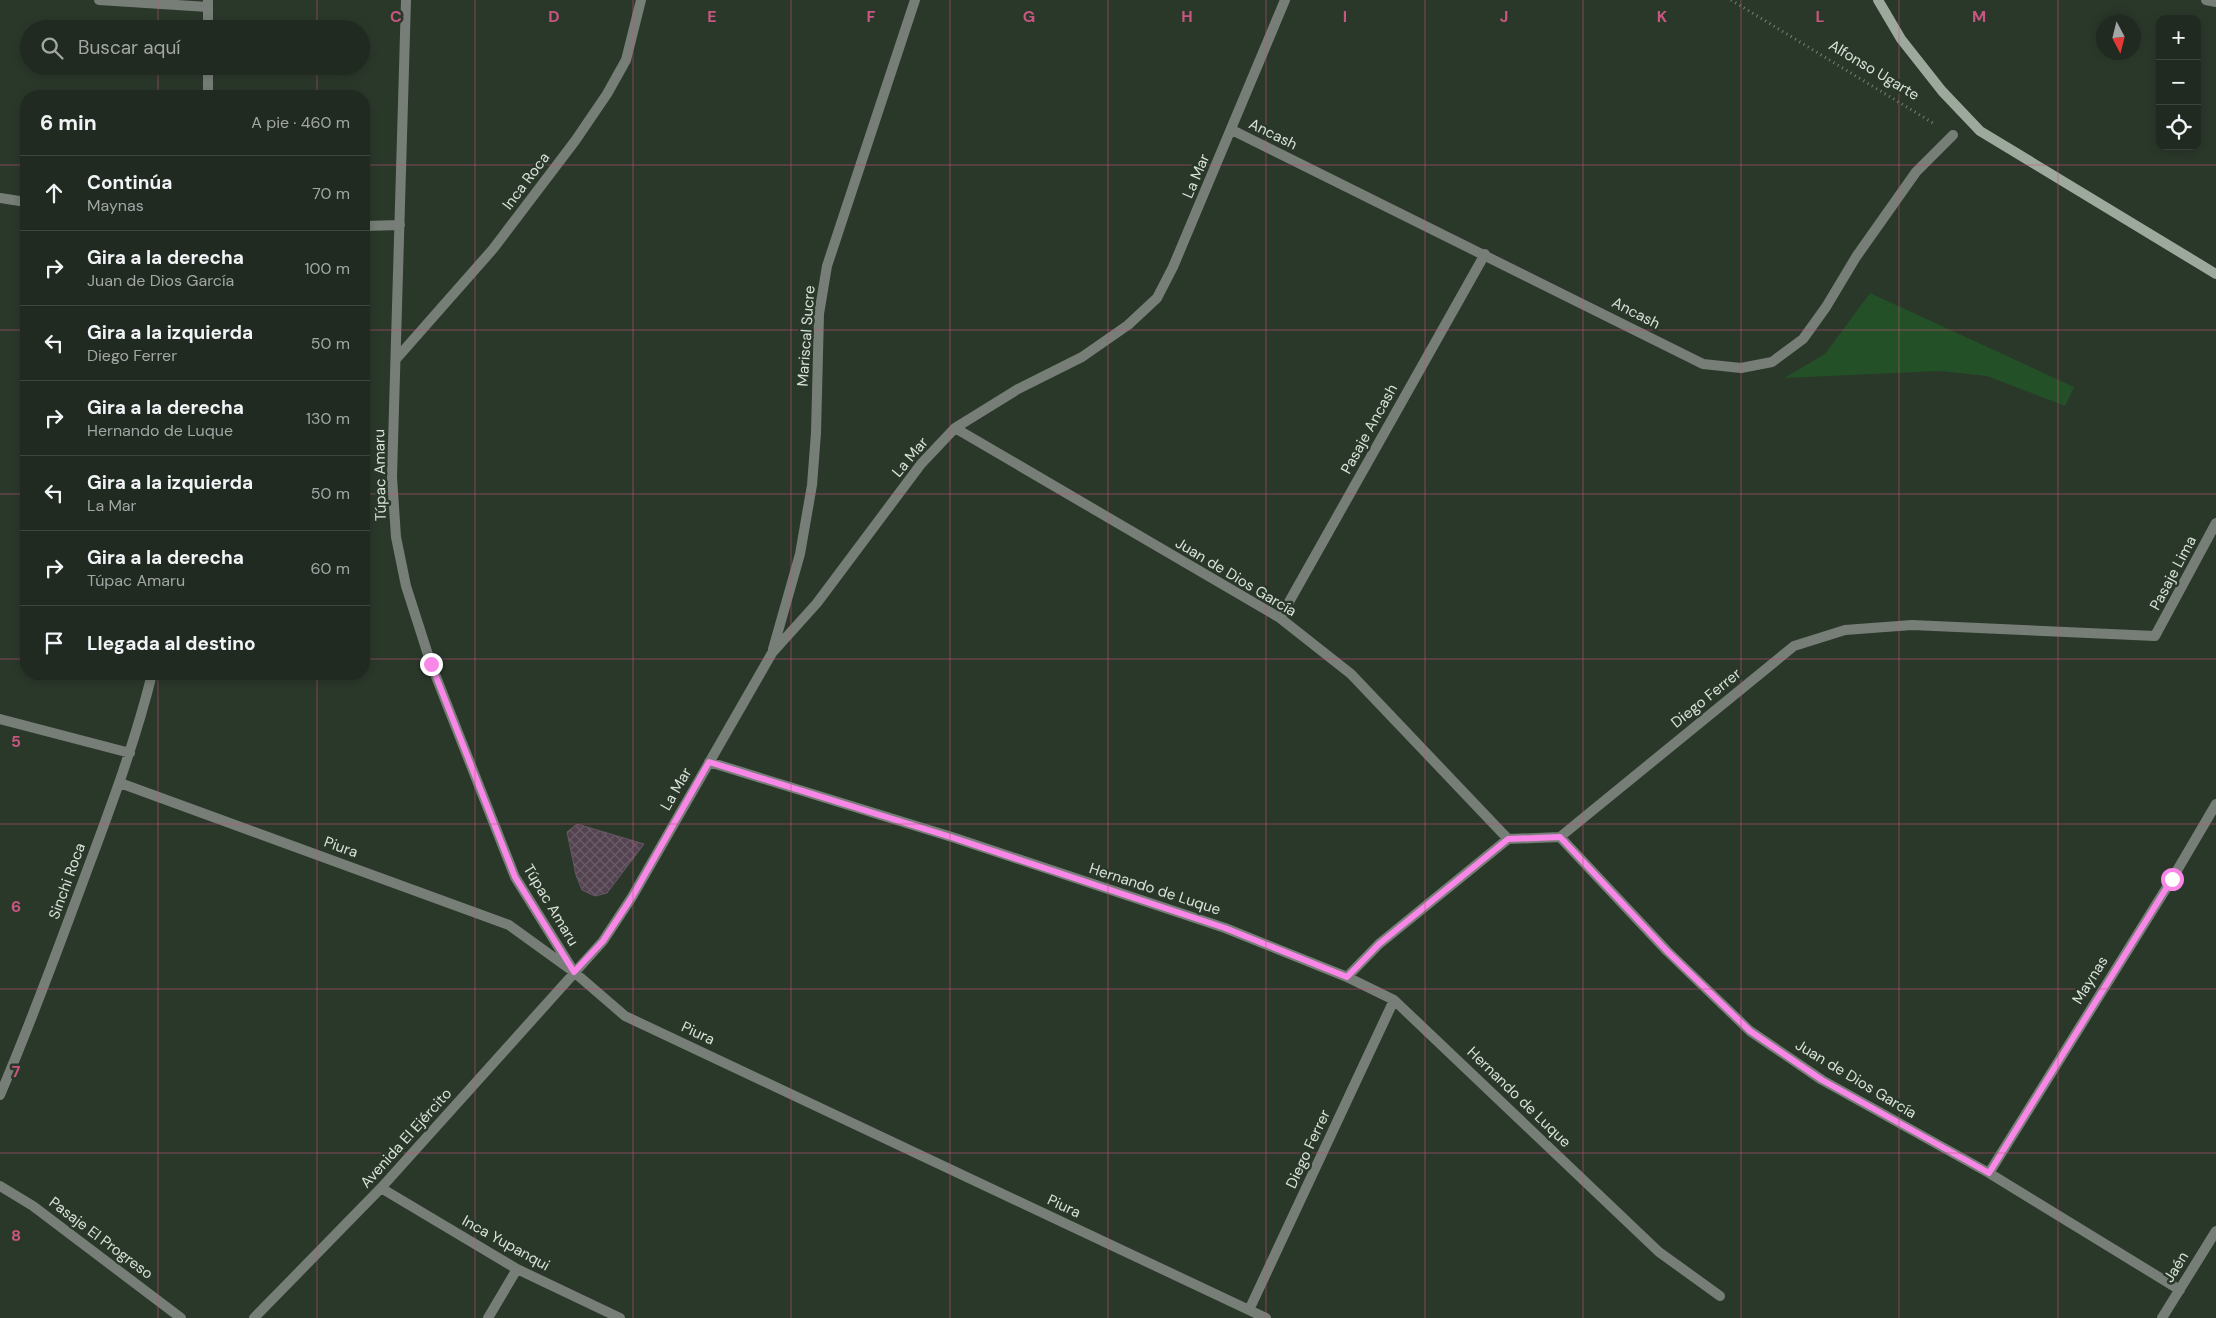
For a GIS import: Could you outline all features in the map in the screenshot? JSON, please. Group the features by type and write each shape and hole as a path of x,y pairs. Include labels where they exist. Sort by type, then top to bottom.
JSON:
{"main road":[{"name":"Alfonso Ugarte","path":"1878,0 1901,39 1942,92 1980,131 2216,274"}],"street":[{"path":"99,0 208,4 208,20"},
{"name":"Túpac Amaru","path":"406,0 397,358 392,477 396,537 406,586 431,664 515,877 574,972"},
{"name":"Inca Roca","path":"397,358 494,250 608,94 626,60 641,0"},
{"name":"Mariscal Sucre","path":"772,653 800,554 812,485 816,433 819,314 827,266 915,0"},
{"name":"La Mar","path":"574,972 603,941 632,897 772,653 822,596 921,464 955,428 1018,389 1082,357 1128,325 1157,298 1173,268 1285,0"},
{"path":"2206,0 2216,2"},
{"path":"208,75 208,90"},
{"name":"Ancash","path":"1232,130 1485,254 1703,364 1741,368 1772,362 1803,339 1826,307 1856,257 1916,172 1953,135"},
{"path":"0,198 20,201"},
{"path":"370,226 400,225"},
{"name":"Pasaje Ancash","path":"1280,618 1485,254"},
{"name":"Juan de Dios García","path":"955,428 1280,618 1351,674 1508,839"},
{"name":"Pasaje Lima","path":"2156,636 2216,523"},
{"name":"Diego Ferrer","path":"1560,837 1794,646 1845,630 1912,625 2156,636"},
{"name":"Sinchi Roca","path":"0,1095 29,1028 120,783 150,680"},
{"path":"0,719 130,752"},
{"name":"Hernando de Luque","path":"709,762 954,838 1225,928 1347,977 1394,1000 1659,1252 1720,1296"},
{"name":"Piura","path":"120,783 509,925 574,972 625,1016 1266,1318"},
{"name":"Maynas","path":"1989,1173 2172,879 2216,804"},
{"path":"1347,977 1379,944 1508,839 1560,837"},
{"name":"Juan de Dios García","path":"1560,837 1667,951 1750,1031 1822,1080 1989,1173 2180,1290"},
{"name":"Avenida El Ejército","path":"254,1318 381,1188 574,972"},
{"name":"Diego Ferrer","path":"1249,1310 1394,1000"},
{"name":"Pasaje El Progreso","path":"0,1186 33,1206 181,1318"},
{"name":"Inca Yupanqui","path":"381,1188 517,1269 620,1318"},
{"name":"Jaén","path":"2162,1318 2216,1231"},
{"path":"488,1318 517,1269"}],"path":[{"name":"Alfonso Ugarte","path":"1731,0 1953,135"}],"green space":[{"path":"1870,293 2074,387 2065,406 1987,376 1940,371 1784,378 1825,354"}],"building":[{"path":"577,824 644,844 607,893 595,896 582,890 576,875 567,832"}],"route":[{"path":"431,664 515,877 574,972 603,941 632,897 709,762 954,838 1225,928 1347,977 1379,944 1508,839 1560,837 1667,951 1750,1031 1822,1080 1989,1173 2098,995 2172,879"}]}
